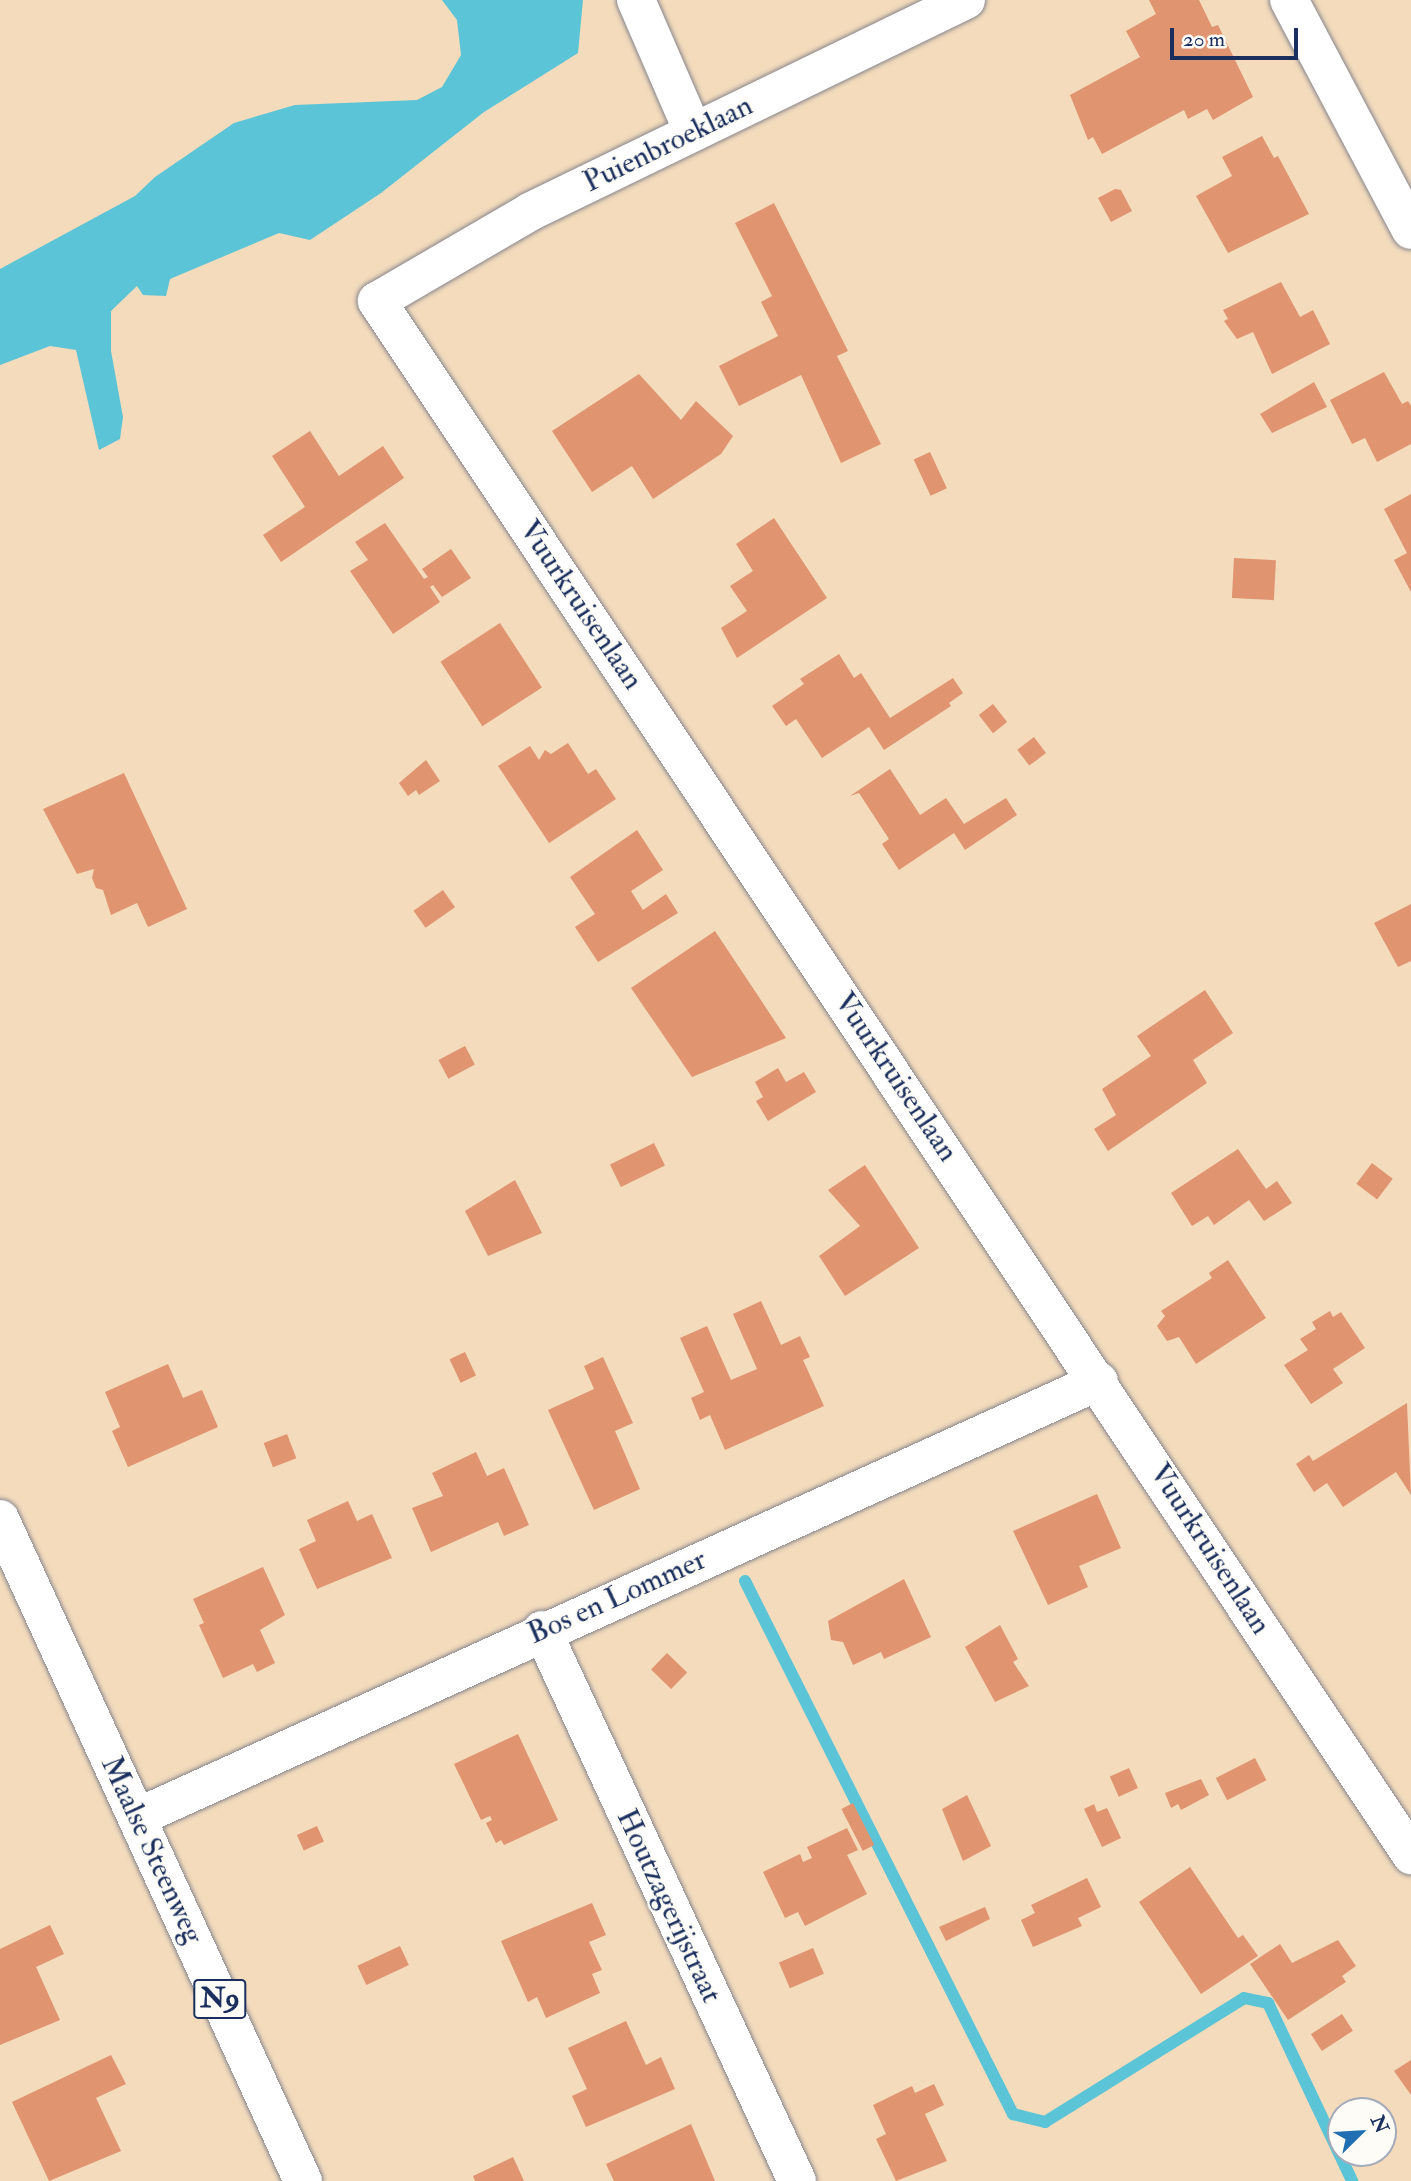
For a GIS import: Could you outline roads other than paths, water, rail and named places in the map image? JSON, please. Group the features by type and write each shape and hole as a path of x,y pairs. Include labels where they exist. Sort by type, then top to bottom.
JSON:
{"street":[{"path":"636,0 693,132"},
{"name":"Puienbroeklaan","path":"377,301 530,212 966,0"},
{"path":"1289,0 1411,230"},
{"name":"Vuurkruisenlaan","path":"377,301 1099,1381 1411,1855"},
{"name":"Bos en Lommer","path":"138,1817 542,1630 1099,1381"},
{"name":"Maalse Steenweg","path":"0,1519 303,2181"},
{"name":"Houtzagerijstraat","path":"542,1630 797,2181"}],"water":[{"path":"442,0 583,0 578,53 484,112 381,193 310,240 279,233 170,279 166,296 143,295 137,286 111,311 111,351 123,417 120,439 99,450 76,350 50,346 0,365 0,269 135,196 155,177 234,123 295,105 417,100 442,87 461,55 457,20"}],"waterway":[{"path":"745,1581 1013,2114 1045,2122 1244,1998 1268,2003 1352,2181"}]}
